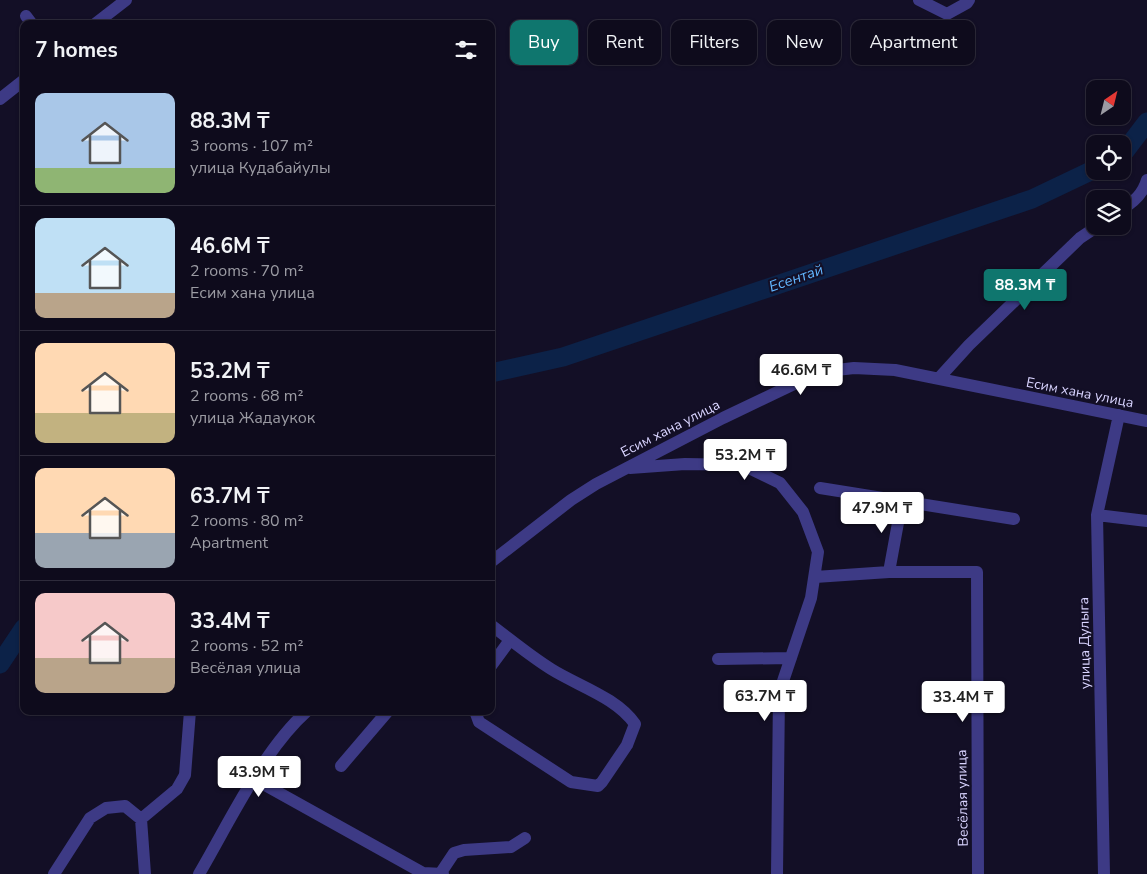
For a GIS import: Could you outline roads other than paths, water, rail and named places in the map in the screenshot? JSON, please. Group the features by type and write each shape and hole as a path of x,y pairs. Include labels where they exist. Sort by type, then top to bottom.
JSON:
{"street":[{"path":"101,20 126,0"},
{"path":"919,0 947,14 969,0"},
{"path":"0,100 20,83"},
{"path":"1131,203 1144,190 1147,180"},
{"path":"939,378 969,346 1086,234"},
{"name":"Есим хана улица","path":"495,559 571,500 624,468 665,446 819,372 854,368 895,370 1147,421"},
{"name":"улица Дулыга","path":"1104,874 1097,515 1119,415"},
{"path":"624,468 685,464 743,465 780,483 803,512 818,552 812,598 779,693 777,874"},
{"path":"820,488 1014,519"},
{"path":"815,577 889,572 902,501"},
{"path":"1097,515 1147,521"},
{"name":"Весёлая улица","path":"889,572 977,572 978,874"},
{"path":"477,715 479,722 571,782 598,786 627,745 635,724 627,714 552,670 495,628"},
{"path":"495,661 510,640"},
{"path":"718,659 791,658"},
{"path":"141,819 177,789 185,775 190,715"},
{"path":"199,874 254,779 276,746 304,715"},
{"path":"341,766 385,715"},
{"path":"254,779 423,874 442,874 454,853 464,850 511,847 525,838"},
{"path":"54,874 90,818 106,808 125,806 141,819 145,874"}],"waterway":[{"name":"Есентай","path":"1131,143 1147,122"},
{"name":"Есентай","path":"495,372 563,357 1032,199 1086,173"},
{"name":"Есентай","path":"0,664 20,634"}]}
